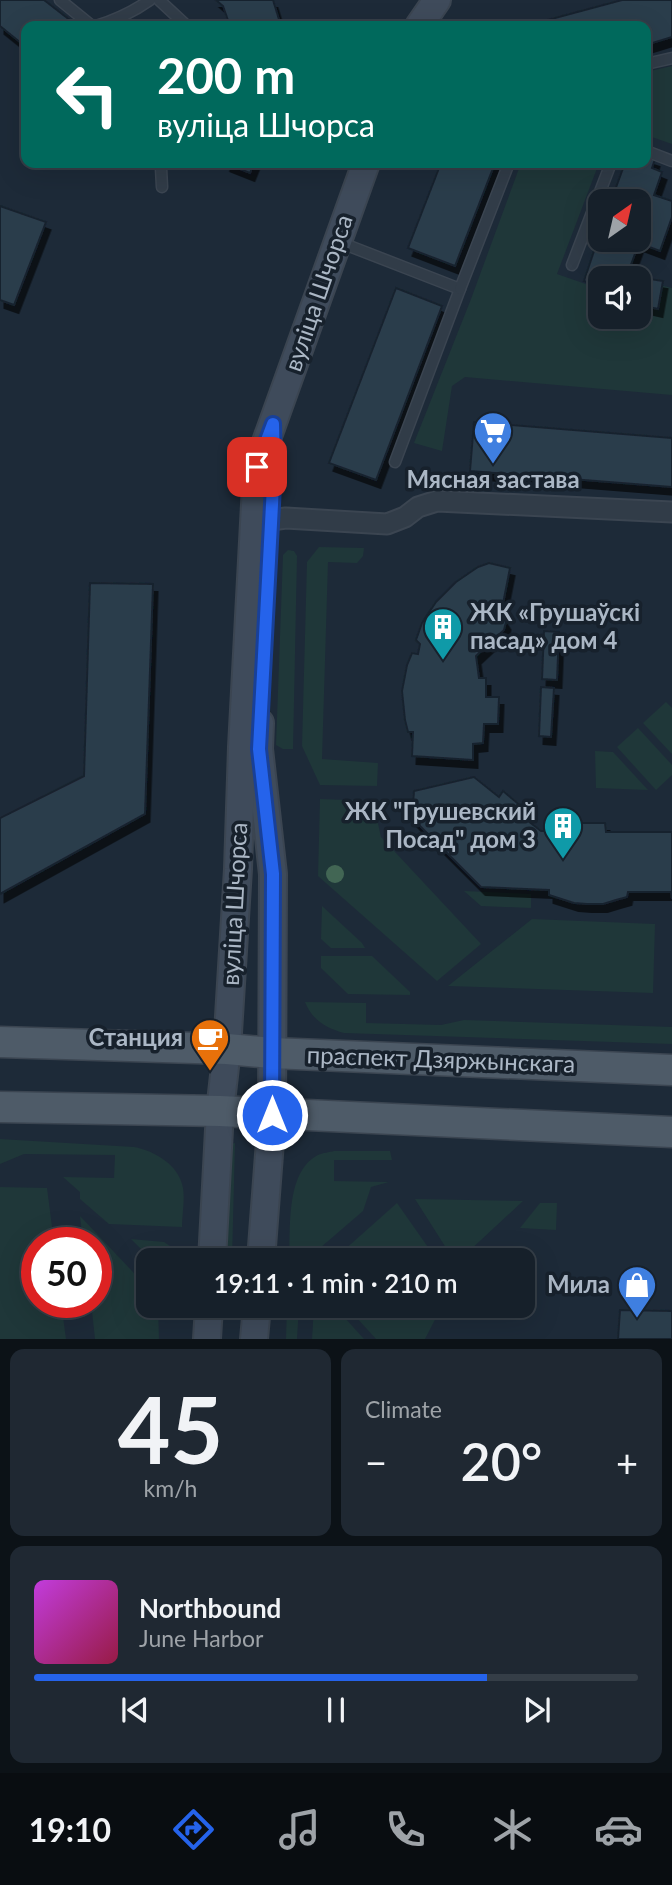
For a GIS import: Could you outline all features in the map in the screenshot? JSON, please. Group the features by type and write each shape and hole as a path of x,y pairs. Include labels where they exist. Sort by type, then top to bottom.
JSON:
{"main road":[{"name":"праспект Дзяржынскага","path":"0,1042 227,1049 672,1070"},
{"path":"0,1107 220,1111 672,1132"}],"street":[{"path":"422,21 437,0"},
{"name":"вуліца Шчорса","path":"213,1248 238,869 257,467 364,168"},
{"name":"вуліца Шчорса","path":"262,1248 272,1115 273,874 259,749 274,467 273,424"},
{"path":"271,520 295,518 387,524 405,517 418,507 437,502 672,512"},
{"path":"207,1339 208,1318"},
{"path":"254,1339 256,1318"}],"lane":[{"path":"60,0 87,21"},
{"path":"113,21 150,0"},
{"path":"159,0 182,21"},
{"path":"651,63 672,58"},
{"path":"651,153 672,161"},
{"path":"161,168 162,187"},
{"path":"395,462 507,168"},
{"path":"572,265 609,168"},
{"path":"336,241 460,289"}],"green space":[{"path":"672,66 672,144 651,137 651,71"},
{"path":"519,168 597,168 557,274 588,285 588,329 651,329 651,283 672,288 672,395 465,377 452,386 442,451 414,443"},
{"path":"319,547 364,548 363,556 357,563 328,562 322,759 378,763 377,786 320,785 302,746 307,562"},
{"path":"288,550 294,551 297,556 293,749 283,749 276,745 283,555"},
{"path":"666,702 672,708 672,754 643,723"},
{"path":"638,728 672,765 672,775 656,790 617,747"},
{"path":"595,751 613,752 648,790 596,788"},
{"path":"320,799 373,801 381,837 481,944 437,981 318,876"},
{"path":"464,891 531,894 531,908 481,906"},
{"path":"322,906 365,948 331,948 321,939"},
{"path":"532,919 655,924 653,993 448,986"},
{"path":"321,956 372,956 410,995 348,994 321,968"},
{"path":"305,1002 366,1003 366,1023 441,1025 464,1020 672,1027 672,1044 344,1033 320,1022"},
{"path":"0,1139 134,1147 150,1152 165,1160 181,1180 184,1197 182,1227 109,1224 80,1199 80,1192 63,1177 114,1178 115,1155 24,1154 0,1164"},
{"path":"235,1143 232,1248 227,1248 231,1144"},
{"path":"334,1151 390,1151 392,1160 334,1160 334,1181 389,1182 371,1187 363,1211 320,1248 289,1248 290,1218 295,1188 307,1163 318,1155"},
{"path":"0,1187 47,1188 52,1227 21,1227 21,1318 63,1318 66,1339 0,1339"},
{"path":"415,1199 523,1201 472,1248 446,1248"},
{"path":"397,1203 429,1248 346,1248"},
{"path":"540,1203 557,1203 556,1230 520,1228"},
{"path":"80,1216 90,1227 81,1227"},
{"path":"131,1239 164,1242 170,1246 170,1248 140,1248"},
{"path":"112,1250 136,1275 136,1318 158,1318 159,1339 95,1339 93,1318 112,1318"},
{"path":"287,1318 298,1318 297,1339 286,1339"},
{"path":"313,1318 345,1318 364,1339 312,1339"},
{"path":"357,1318 436,1318 425,1339 376,1339"}],"building":[{"path":"0,0 44,0 71,21 21,21 21,43 0,26"},
{"path":"216,0 273,0 279,21 228,21 223,6"},
{"path":"622,0 672,0 672,37 651,43 651,21 544,21"},
{"path":"651,158 655,159 652,168 662,172 654,195 672,201 672,217 660,251 651,248 651,189 615,189 623,168 651,168"},
{"path":"238,168 252,168 250,173"},
{"path":"439,168 493,168 455,266 408,248"},
{"path":"0,206 46,222 14,305 0,300"},
{"path":"594,252 636,252 630,266 589,266"},
{"path":"651,279 663,281 658,309 651,307"},
{"path":"396,288 442,306 376,480 329,463"},
{"path":"474,422 672,438 672,487 470,471"},
{"name":"ЖК «Грушаўскі пасад» дом 4","path":"489,563 510,568 501,614 506,622 504,630 476,656 479,678 486,678 486,697 499,697 498,724 484,724 483,743 473,744 473,760 412,756 413,732 408,732 402,691 412,653 418,654 420,644 416,640 422,623 436,602 456,582"},
{"path":"90,583 153,584 145,814 0,894 0,818 84,776"},
{"path":"544,631 559,632 557,680 542,679"},
{"path":"541,687 554,688 551,737 539,736"},
{"name":"ЖК \"Грушевский Посад\" дом 3","path":"474,777 499,797 503,791 528,812 523,817 541,831 575,831 576,823 605,823 606,832 672,832 672,899 671,892 628,892 627,897 603,904 587,904 549,895 549,890 481,887 412,818 414,791"},
{"path":"620,1310 672,1311 672,1339 618,1339"}],"place":[{"name":"Мясная застава","path":"493,465"},
{"name":"ЖК «Грушаўскі пасад» дом 4","path":"443,661"},
{"name":"ЖК \"Грушевский Посад\" дом 3","path":"563,860"},
{"name":"Станция","path":"210,1072"},
{"name":"Мила","path":"637,1319"}],"route":[{"path":"257,467 273,424 274,467 259,749 273,874 272,1115"}]}
